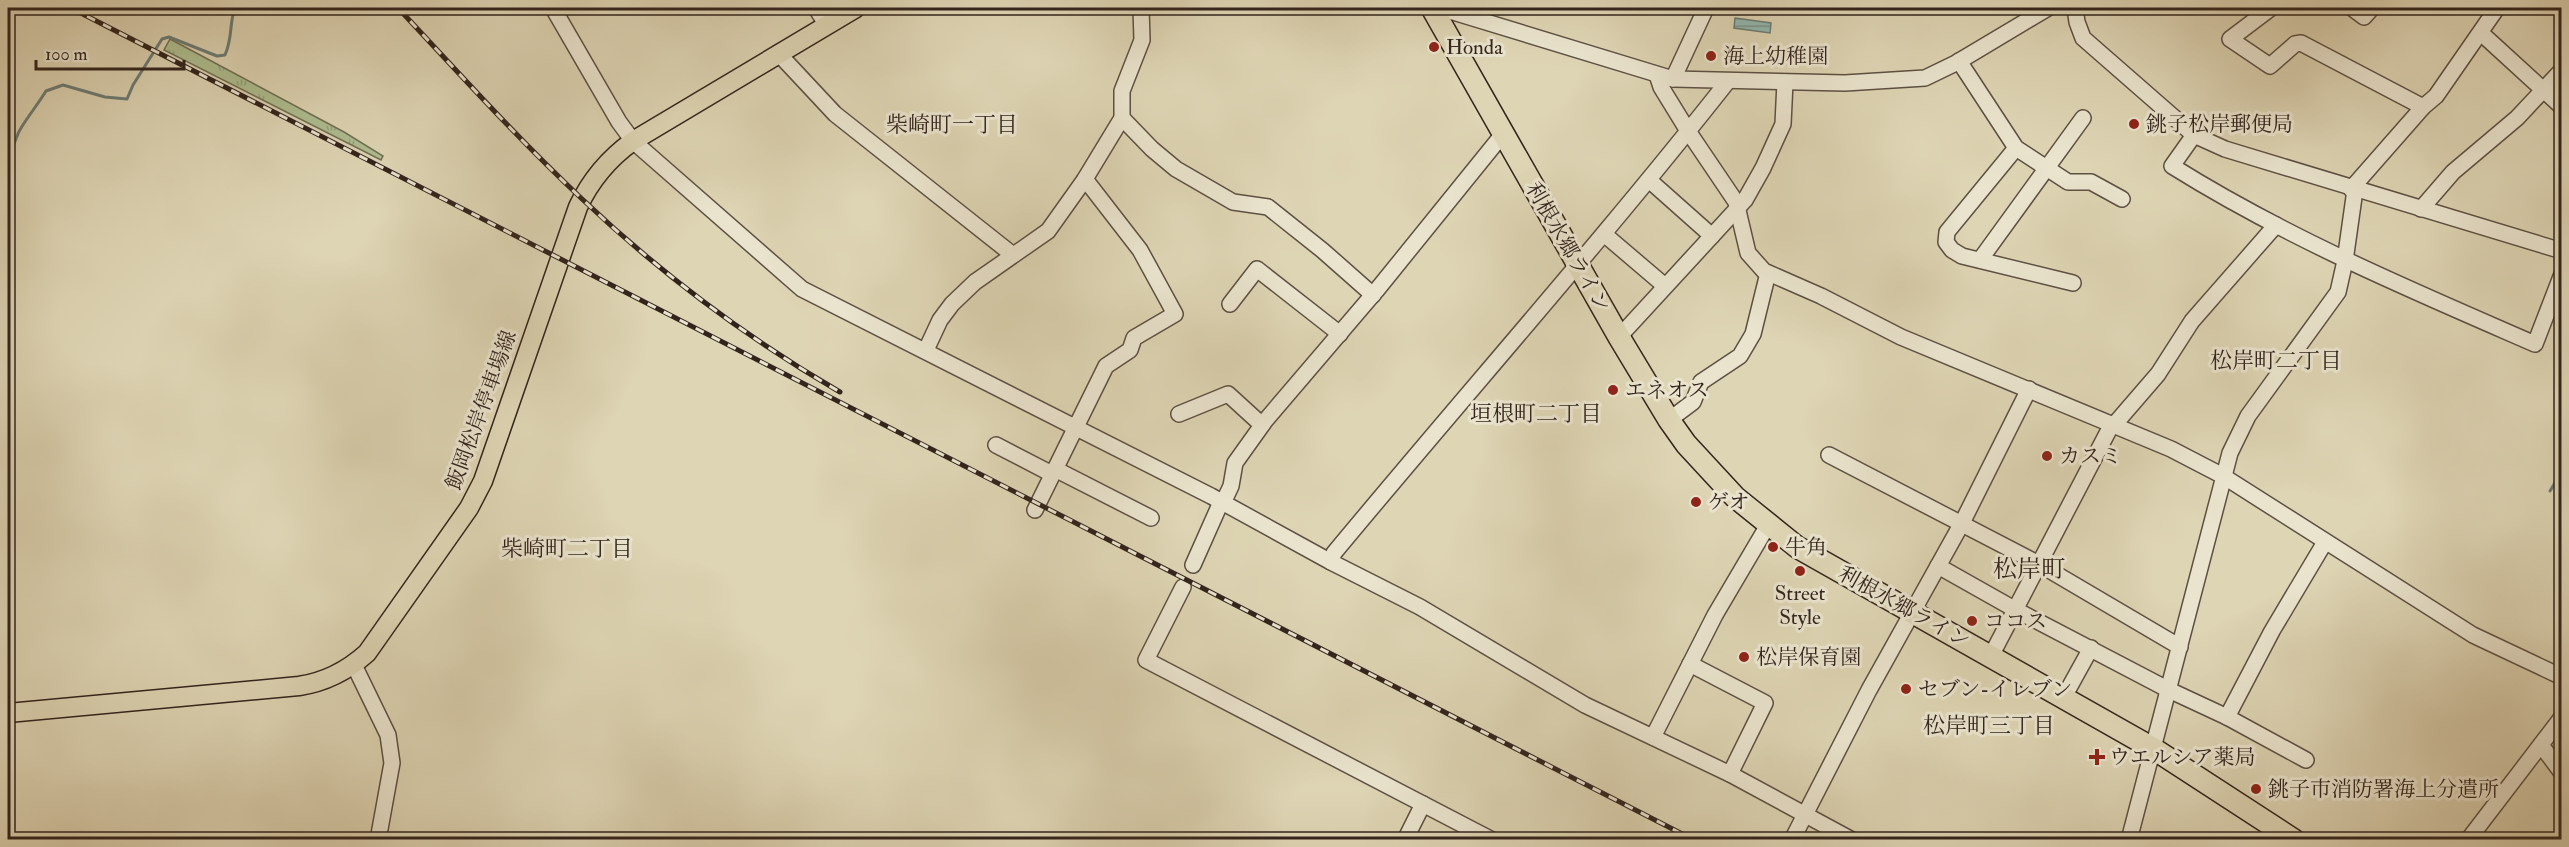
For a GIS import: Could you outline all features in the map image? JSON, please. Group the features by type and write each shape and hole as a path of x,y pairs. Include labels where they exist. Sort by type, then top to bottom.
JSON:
{"highway":[{"name":"利根水郷ライン","path":"1432,8 1618,337 1669,420 1711,472 1735,497 1797,547 2154,749 2294,840"}],"main road":[{"name":"飯岡松岸停車場線","path":"8,713 300,686 326,680 354,664 367,653 476,494 488,467 578,207 598,172 633,141 856,8"}],"street":[{"path":"553,8 619,122 633,141 802,289 1076,426 1420,607 1585,705 1730,774 1852,840"},
{"path":"816,8 826,24"},
{"path":"926,350 940,320 952,304 975,282 1048,231 1085,179 1122,118 1122,91 1142,40 1141,8"},
{"path":"1440,8 1673,79 1845,83 1925,78 1959,61 2048,8"},
{"path":"1673,79 1706,8"},
{"path":"2075,8 2083,38 2194,135 2224,149 2353,190 2562,251"},
{"path":"2271,8 2230,39 2270,66 2295,44 2301,43 2423,107"},
{"path":"2352,8 2364,17 2372,8"},
{"path":"2129,840 2229,453 2248,416 2334,298 2345,261 2353,190 2423,107 2436,96 2497,8"},
{"path":"2481,33 2562,106"},
{"path":"778,53 835,114 1013,255"},
{"path":"1959,61 2016,148 2068,182 2091,182 2122,199"},
{"path":"2421,209 2453,172 2546,90 2562,70"},
{"path":"1658,75 1661,87 1738,208 1748,253 1768,273 1821,296 1901,338 2171,449 2223,476 2473,635 2562,677"},
{"path":"1331,562 1334,553 1441,423 1578,266 1728,81"},
{"path":"1618,337 1738,208 1763,168 1783,124 1785,82"},
{"path":"1122,118 1152,149 1176,169 1233,202 1268,207 1373,295"},
{"path":"1980,260 2083,118"},
{"path":"1193,565 1231,486 1235,463 1262,425 1373,295 1503,134"},
{"path":"2194,135 2172,166 2215,193 2345,261 2535,344 2562,274"},
{"path":"2016,148 1946,236 1952,250 1962,256 2073,283"},
{"path":"1035,510 1106,366 1130,350 1134,338 1175,314 1140,250 1085,179"},
{"path":"1649,180 1712,236"},
{"path":"1990,656 2113,424 2158,374 2192,321 2276,225"},
{"path":"1604,234 1665,286"},
{"path":"1230,304 1257,269 1340,333"},
{"path":"1669,420 1693,402 1701,382 1740,356 1753,334 1768,273"},
{"path":"1792,840 1912,612 1962,523 2029,389"},
{"path":"1179,414 1228,394 1262,425"},
{"path":"996,445 1151,518"},
{"path":"1829,455 2039,564 2180,647"},
{"path":"1653,737 1715,615 1768,525"},
{"path":"2227,717 2272,631 2325,542"},
{"path":"1938,566 2016,610 2169,690 2227,717 2306,760"},
{"path":"1183,587 1146,660 1492,840"},
{"path":"2064,698 2091,648"},
{"path":"354,664 388,735 392,763 378,840"},
{"path":"1690,664 1766,703 1730,774"},
{"path":"2468,840 2562,717"},
{"path":"2541,745 2562,773"},
{"path":"1405,840 1423,804"}],"green space":[{"path":"170,39 344,132 383,156 381,160 164,50"}],"water":[{"path":"1735,18 1771,23 1770,33 1734,28"}],"waterway":[{"path":"8,153 21,128 46,91 63,85 105,97 127,99 133,85 162,39 169,37 217,56 225,55 235,8"},
{"path":"2550,491 2562,471"},
{"path":"8,642 8,653"}],"railway":[{"path":"71,8 1694,840"},
{"path":"398,8 534,152 641,252 738,326 840,392"}],"place":[{"name":"Honda","path":"1434,47"},
{"name":"海上幼稚園","path":"1711,56"},
{"name":"銚子松岸郵便局","path":"2134,124"},
{"name":"エネオス","path":"1613,390"},
{"name":"カスミ","path":"2047,456"},
{"name":"ゲオ","path":"1696,502"},
{"name":"牛角","path":"1773,547"},
{"name":"Street Style","path":"1800,571"},
{"name":"ココス","path":"1972,621"},
{"name":"松岸保育園","path":"1744,657"},
{"name":"セブン-イレブン","path":"1906,689"},
{"name":"ウエルシア薬局","path":"2097,757"},
{"name":"銚子市消防署海上分遣所","path":"2256,789"}],"district":[{"name":"柴崎町一丁目","path":"952,124"},
{"name":"松岸町二丁目","path":"2276,360"},
{"name":"垣根町二丁目","path":"1536,413"},
{"name":"柴崎町二丁目","path":"567,548"},
{"name":"松岸町","path":"2029,569"},
{"name":"松岸町三丁目","path":"1989,725"}]}
